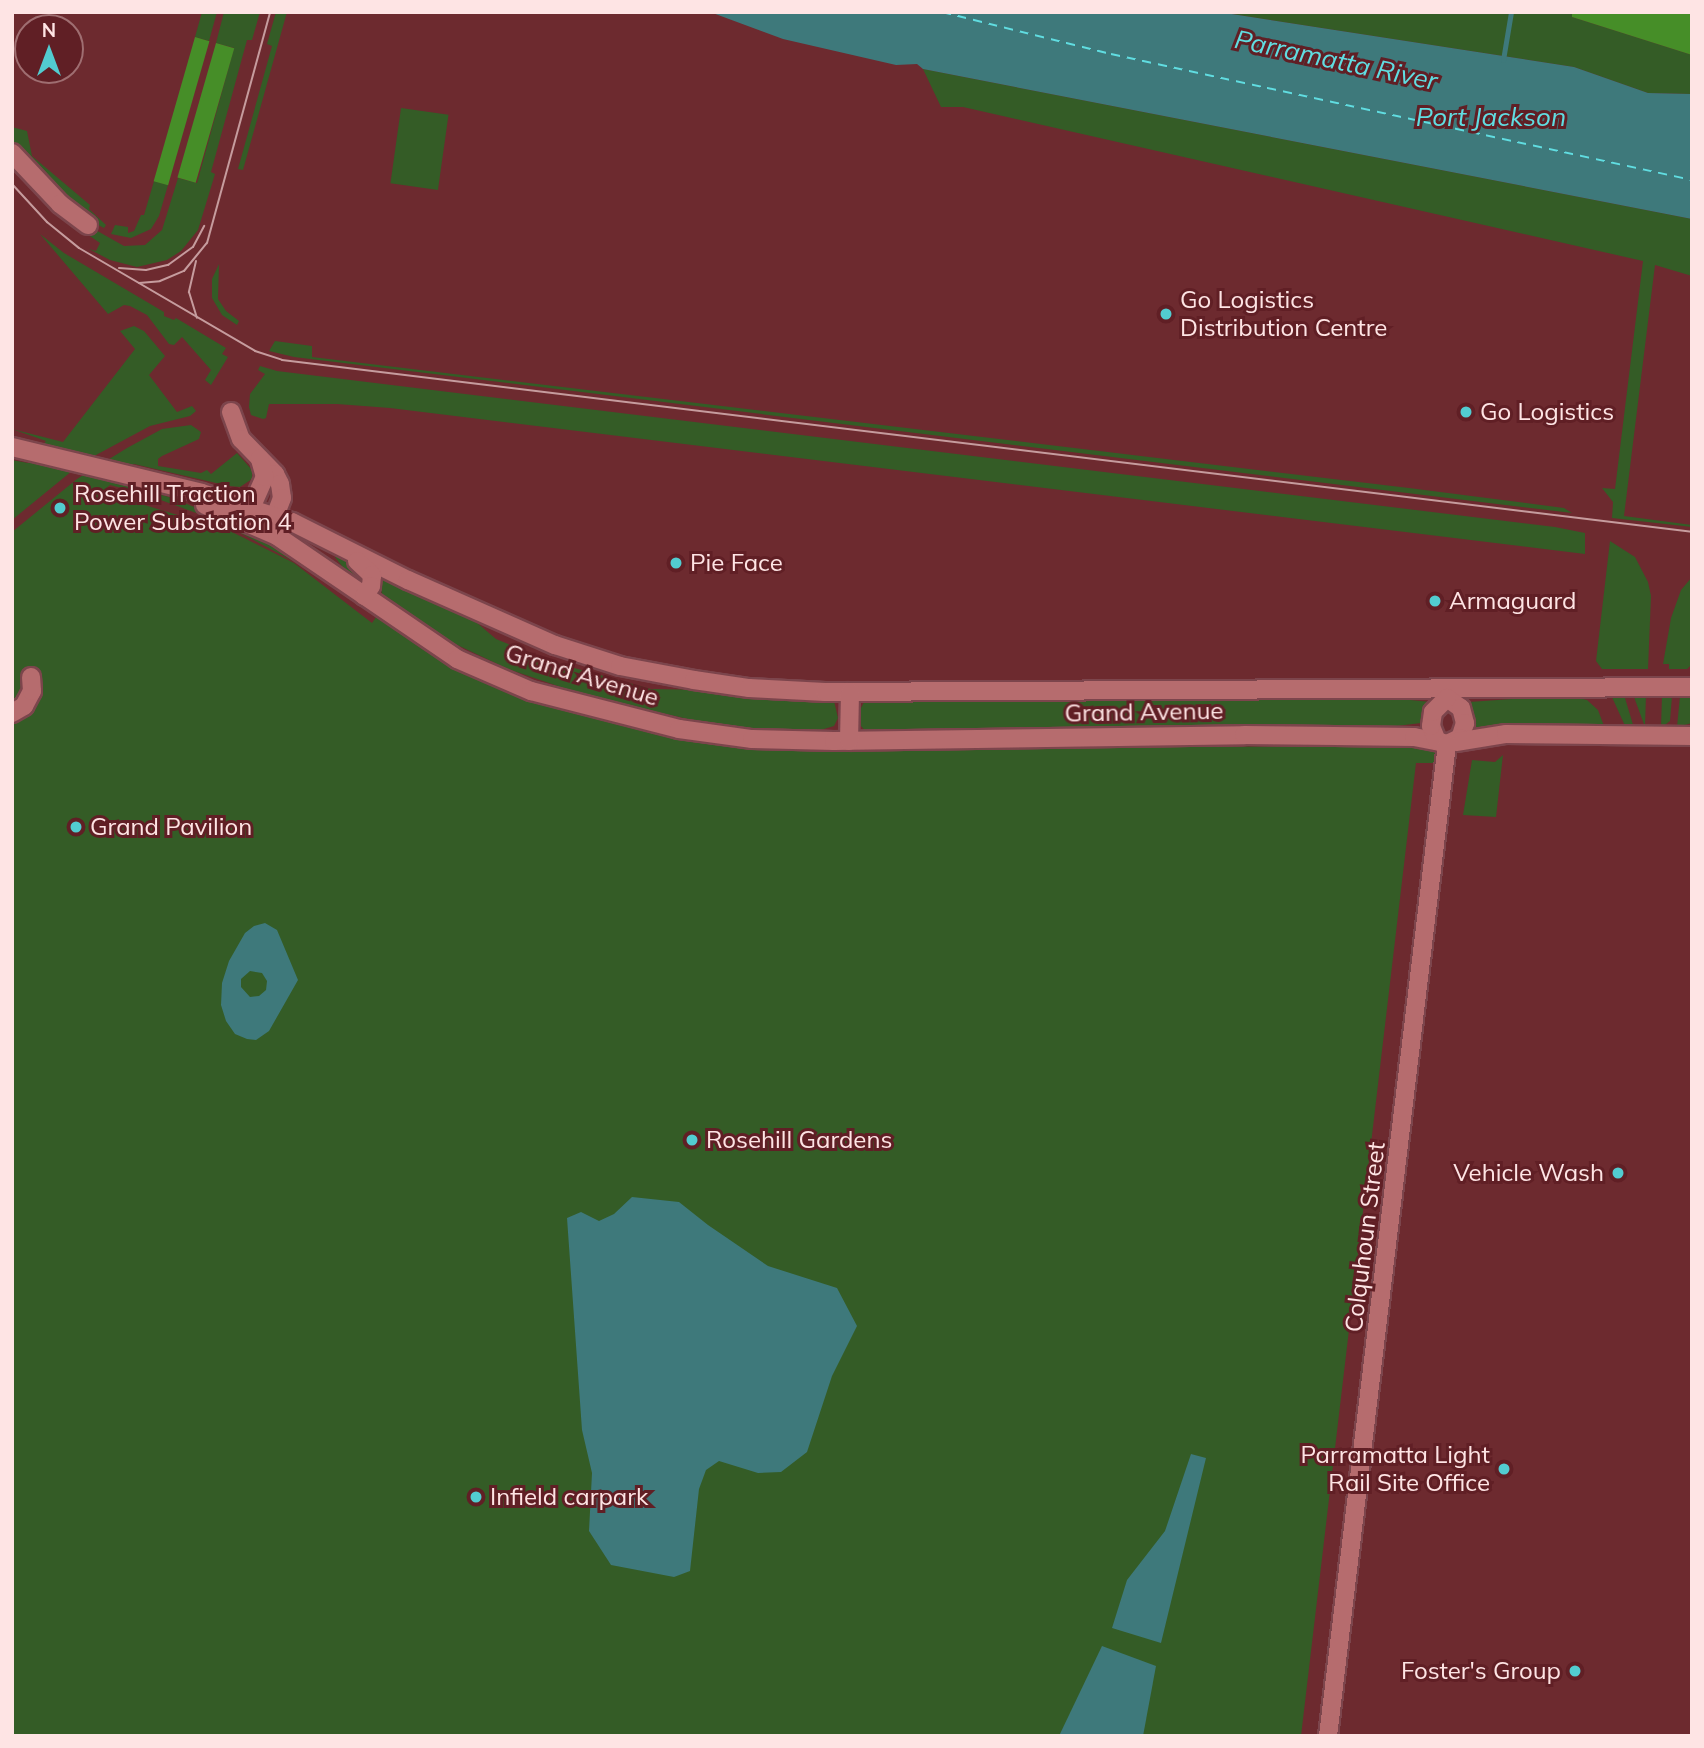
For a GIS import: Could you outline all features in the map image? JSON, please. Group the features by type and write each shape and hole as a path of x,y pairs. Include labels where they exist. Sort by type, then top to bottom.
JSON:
{"street":[{"path":"12,153 60,204 89,225"},
{"path":"231,412 241,439 275,474 281,489 281,505 275,516 257,526 251,508 264,481 265,469 260,459"},
{"name":"Grand Avenue","path":"21,449 191,490 275,516 314,532 360,557 507,625 620,666 749,688 850,692 1692,687"},
{"name":"Grand Avenue","path":"123,475 277,536 457,659 531,691 691,731 752,739 849,741 1244,735 1415,737 1447,743 1506,734 1692,736"},
{"path":"314,532 366,566 372,579 364,596"},
{"path":"12,713 24,706 33,691 31,677"},
{"name":"Grand Avenue","path":"1351,690 1448,698 1571,687"},
{"path":"849,741 850,692"},
{"path":"1448,698 1459,705 1464,714 1464,732 1447,743 1433,735 1431,722 1436,707 1448,698"},
{"name":"Colquhoun Street","path":"1328,1736 1447,743"}],"green space":[{"path":"202,12 217,12 209,41 195,37"},
{"path":"224,12 260,12 252,40 247,40 211,172 215,174 198,230 181,251 167,260 137,267 110,260 89,249 96,251 100,243 59,215 62,211 124,246 145,245 162,230 178,178 197,183 234,48 216,43"},
{"path":"276,12 287,12 243,170 238,169 272,46 267,44"},
{"path":"1219,12 1572,12 1572,17 1692,55 1692,94 1648,93 1574,67"},
{"path":"1572,12 1692,12 1692,55 1572,17"},
{"path":"195,37 209,41 168,185 154,181"},
{"path":"216,43 234,48 196,183 177,178"},
{"path":"923,69 1692,219 1692,276 1655,265 1624,516 1692,527 1612,518 1613,502 1602,488 1615,489 1643,261 963,107 941,107"},
{"path":"401,108 449,115 438,190 390,183"},
{"path":"12,127 27,131 32,156 90,205 89,209 106,225 104,228 83,217 12,145"},
{"path":"154,181 168,185 159,216 151,229 131,238 111,234 115,225 128,227 128,233 134,231 141,215 144,215"},
{"path":"40,234 64,253 164,312 164,316 174,320 176,318 226,348 222,354 228,357 211,385 205,380 211,370 182,337 174,345 169,344 147,315 130,306 124,305 108,314"},
{"path":"219,264 218,299 226,311 239,321 237,325 222,315 212,298 212,279"},
{"path":"134,326 144,331 165,356 149,375 177,412 192,406 196,411 190,416 150,426 83,462 12,520 12,460 28,463 46,441 12,429 63,442 135,349 120,331"},
{"path":"275,341 312,346 312,357 1409,488 1564,508 1572,513 294,357 269,351"},
{"path":"260,366 277,371 1555,527 1585,533 1585,554 390,408 337,404 269,404 266,418 263,419 251,415 249,407 250,394 265,374 258,370"},
{"name":"Rosehill Gardens","path":"191,425 201,432 199,439 162,456 158,459 158,466 201,473 207,470 211,474 237,453 252,470 252,479 240,487 229,486 134,464 114,482 169,497 225,519 299,561 293,561 218,521 147,495 110,485 102,492 230,531 294,563 372,623 376,617 427,649 475,673 605,721 708,741 858,748 1426,746 1434,749 1438,763 1416,763 1301,1736 12,1736 12,532 77,479 127,448 162,429"},
{"path":"1610,541 1635,557 1648,582 1651,596 1648,669 1602,669 1596,661"},
{"path":"336,555 349,561 365,578 363,584 348,574"},
{"path":"377,571 469,616 496,639 549,661 651,689 708,690 834,701 838,718 834,726 817,731 761,729 705,723 584,695 508,669 432,633 383,599"},
{"path":"1692,577 1690,666 1687,669 1669,669 1669,664 1663,664 1671,618 1681,590"},
{"path":"1683,693 1692,693 1692,723 1677,727 1680,696"},
{"path":"1635,694 1646,694 1645,727 1634,697"},
{"path":"1359,695 1431,702 1421,723 1380,728 865,731 861,726 861,708 865,700"},
{"path":"1566,695 1587,700 1598,710 1604,726 1564,731 1473,728 1469,702"},
{"path":"1611,695 1625,698 1634,728 1626,728"},
{"path":"1662,695 1672,696 1670,721 1661,728"},
{"path":"1503,755 1496,817 1463,815 1472,760 1495,762"}],"water":[{"name":"Port Jackson","path":"710,12 1219,12 1574,67 1648,93 1692,94 1692,219 923,69 917,64 896,65 783,39"},
{"path":"265,923 277,930 298,980 269,1031 256,1040 235,1034 226,1021 221,1005 222,983 229,961 245,933 254,926","holes":["250,971 262,973 267,981 266,990 259,996 250,997 241,987 241,979"]},
{"path":"632,1197 679,1202 768,1266 837,1288 857,1326 832,1376 807,1452 781,1472 758,1473 719,1461 706,1470 699,1489 690,1571 674,1577 611,1565 589,1531 592,1473 582,1430 567,1218 581,1212 599,1221 614,1214"},
{"path":"1191,1454 1206,1458 1161,1643 1112,1628 1127,1580 1165,1531"},
{"path":"1102,1646 1156,1666 1143,1736 1059,1736"}],"waterway":[{"path":"1503,60 1511,12"}],"ferry route":[{"path":"942,12 1111,54 1692,180"}],"tram line":[{"path":"139,283 160,281 184,271 207,243 270,12"},
{"path":"12,184 47,222 79,248 255,351 282,360 1692,532"},
{"path":"119,268 146,270 168,265 193,247 204,226"},
{"path":"196,261 189,292 197,318"}],"place":[{"name":"Go Logistics Distribution Centre","path":"1166,314"},
{"name":"Go Logistics","path":"1466,412"},
{"name":"Rosehill Traction Power Substation 4","path":"60,508"},
{"name":"Pie Face","path":"676,563"},
{"name":"Armaguard","path":"1435,601"},
{"name":"Grand Pavilion","path":"76,827"},
{"name":"Rosehill Gardens","path":"692,1140"},
{"name":"Vehicle Wash","path":"1618,1173"},
{"name":"Parramatta Light Rail Site Office","path":"1504,1469"},
{"name":"Infield carpark","path":"476,1497"},
{"name":"Foster's Group","path":"1575,1671"}],"water label":[{"name":"Parramatta River","path":"1336,60"}]}
